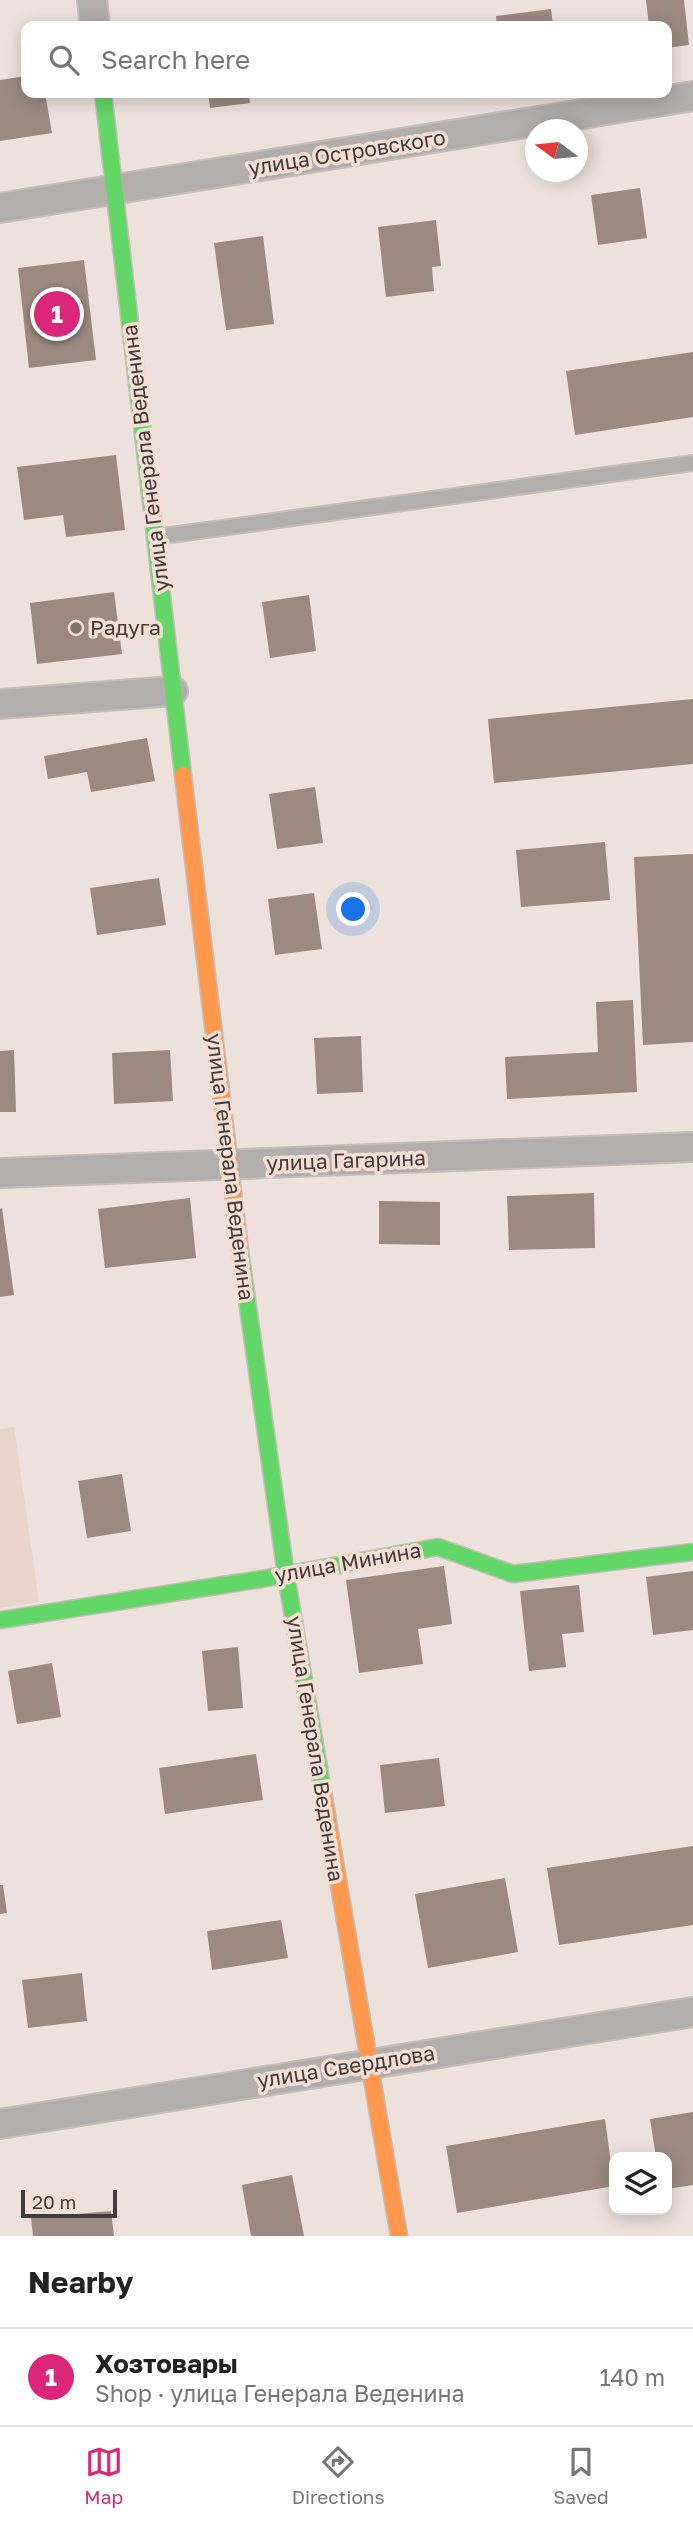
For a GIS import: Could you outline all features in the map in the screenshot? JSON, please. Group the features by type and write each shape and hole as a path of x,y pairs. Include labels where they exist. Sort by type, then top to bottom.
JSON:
{"street":[{"path":"92,0 94,21"},
{"name":"улица Островского","path":"0,208 693,96"},
{"name":"улица Генерала Веденина","path":"104,98 228,1165 286,1575 367,2063 399,2236"},
{"path":"0,704 173,691"},
{"name":"улица Гагарина","path":"0,1173 693,1147"},
{"name":"улица Минина","path":"0,1620 286,1575 438,1547 513,1574 693,1552"},
{"name":"улица Свердлова","path":"0,2124 693,2012"}],"lane":[{"path":"155,537 693,463"}],"shaded area":[{"path":"14,1427 39,1602 0,1608 0,1429"}],"building":[{"path":"646,0 684,0 689,45 672,47 672,21 648,21"},
{"path":"551,9 552,21 496,21 496,16"},
{"path":"21,77 21,98 46,98 52,133 0,141 0,80"},
{"path":"209,98 250,98 250,103 210,108"},
{"path":"640,188 647,238 598,245 591,195"},
{"path":"436,220 441,266 432,267 434,291 386,297 378,227"},
{"path":"263,236 274,324 226,330 214,243"},
{"path":"84,260 96,360 29,368 18,268"},
{"path":"693,352 693,417 575,435 566,371"},
{"path":"116,455 125,530 66,537 63,515 24,520 17,467"},
{"name":"Радуга","path":"114,592 122,654 37,664 30,603"},
{"path":"309,595 316,651 270,658 262,602"},
{"path":"693,699 693,764 494,783 488,719"},
{"path":"147,738 155,781 91,792 87,772 48,779 44,756"},
{"path":"315,787 323,843 277,849 269,794"},
{"path":"605,842 610,900 521,907 516,850"},
{"path":"693,854 693,1042 643,1045 634,857"},
{"path":"159,878 166,925 97,935 90,888"},
{"path":"314,893 322,949 275,955 268,899"},
{"path":"633,1000 637,1092 507,1099 505,1057 598,1052 596,1002"},
{"path":"361,1036 363,1092 317,1094 314,1038"},
{"path":"14,1050 16,1112 0,1112 0,1051"},
{"path":"170,1050 173,1101 114,1104 112,1053"},
{"path":"594,1193 595,1248 509,1250 507,1196"},
{"path":"190,1198 196,1258 105,1268 98,1209"},
{"path":"379,1201 440,1202 440,1245 379,1244"},
{"path":"2,1208 14,1295 0,1297 0,1209"},
{"path":"122,1474 131,1531 87,1538 78,1481"},
{"path":"444,1566 452,1624 418,1629 423,1664 359,1673 346,1580"},
{"path":"693,1571 693,1630 653,1635 646,1577"},
{"path":"579,1585 584,1632 562,1634 566,1667 529,1671 520,1591"},
{"path":"238,1647 243,1708 208,1711 202,1651"},
{"path":"52,1663 61,1717 17,1724 8,1671"},
{"path":"256,1754 263,1800 165,1814 159,1768"},
{"path":"439,1758 445,1806 385,1813 380,1765"},
{"path":"693,1846 693,1925 559,1945 547,1868"},
{"path":"505,1878 518,1952 428,1968 415,1894"},
{"path":"0,1885 3,1885 7,1913 0,1914"},
{"path":"281,1920 288,1958 212,1970 207,1931"},
{"path":"82,1973 87,2021 28,2028 22,1980"},
{"path":"693,2112 693,2185 672,2188 672,2152 655,2152 650,2119"},
{"path":"605,2119 609,2152 609,2187 457,2213 446,2146"},
{"path":"292,2175 304,2236 251,2236 242,2185"},
{"path":"111,2211 114,2236 33,2236 31,2218"}],"traffic: fast":[{"path":"104,98 183,775"},
{"path":"240,1251 286,1575 323,1792"},
{"path":"0,1620 262,1579 438,1547 513,1574 693,1552"}],"traffic: slow":[{"path":"183,775 240,1251"},
{"path":"323,1792 399,2236"}],"place":[{"name":"Хозтовары","path":"57,314"},
{"name":"Радуга","path":"76,628"}]}
